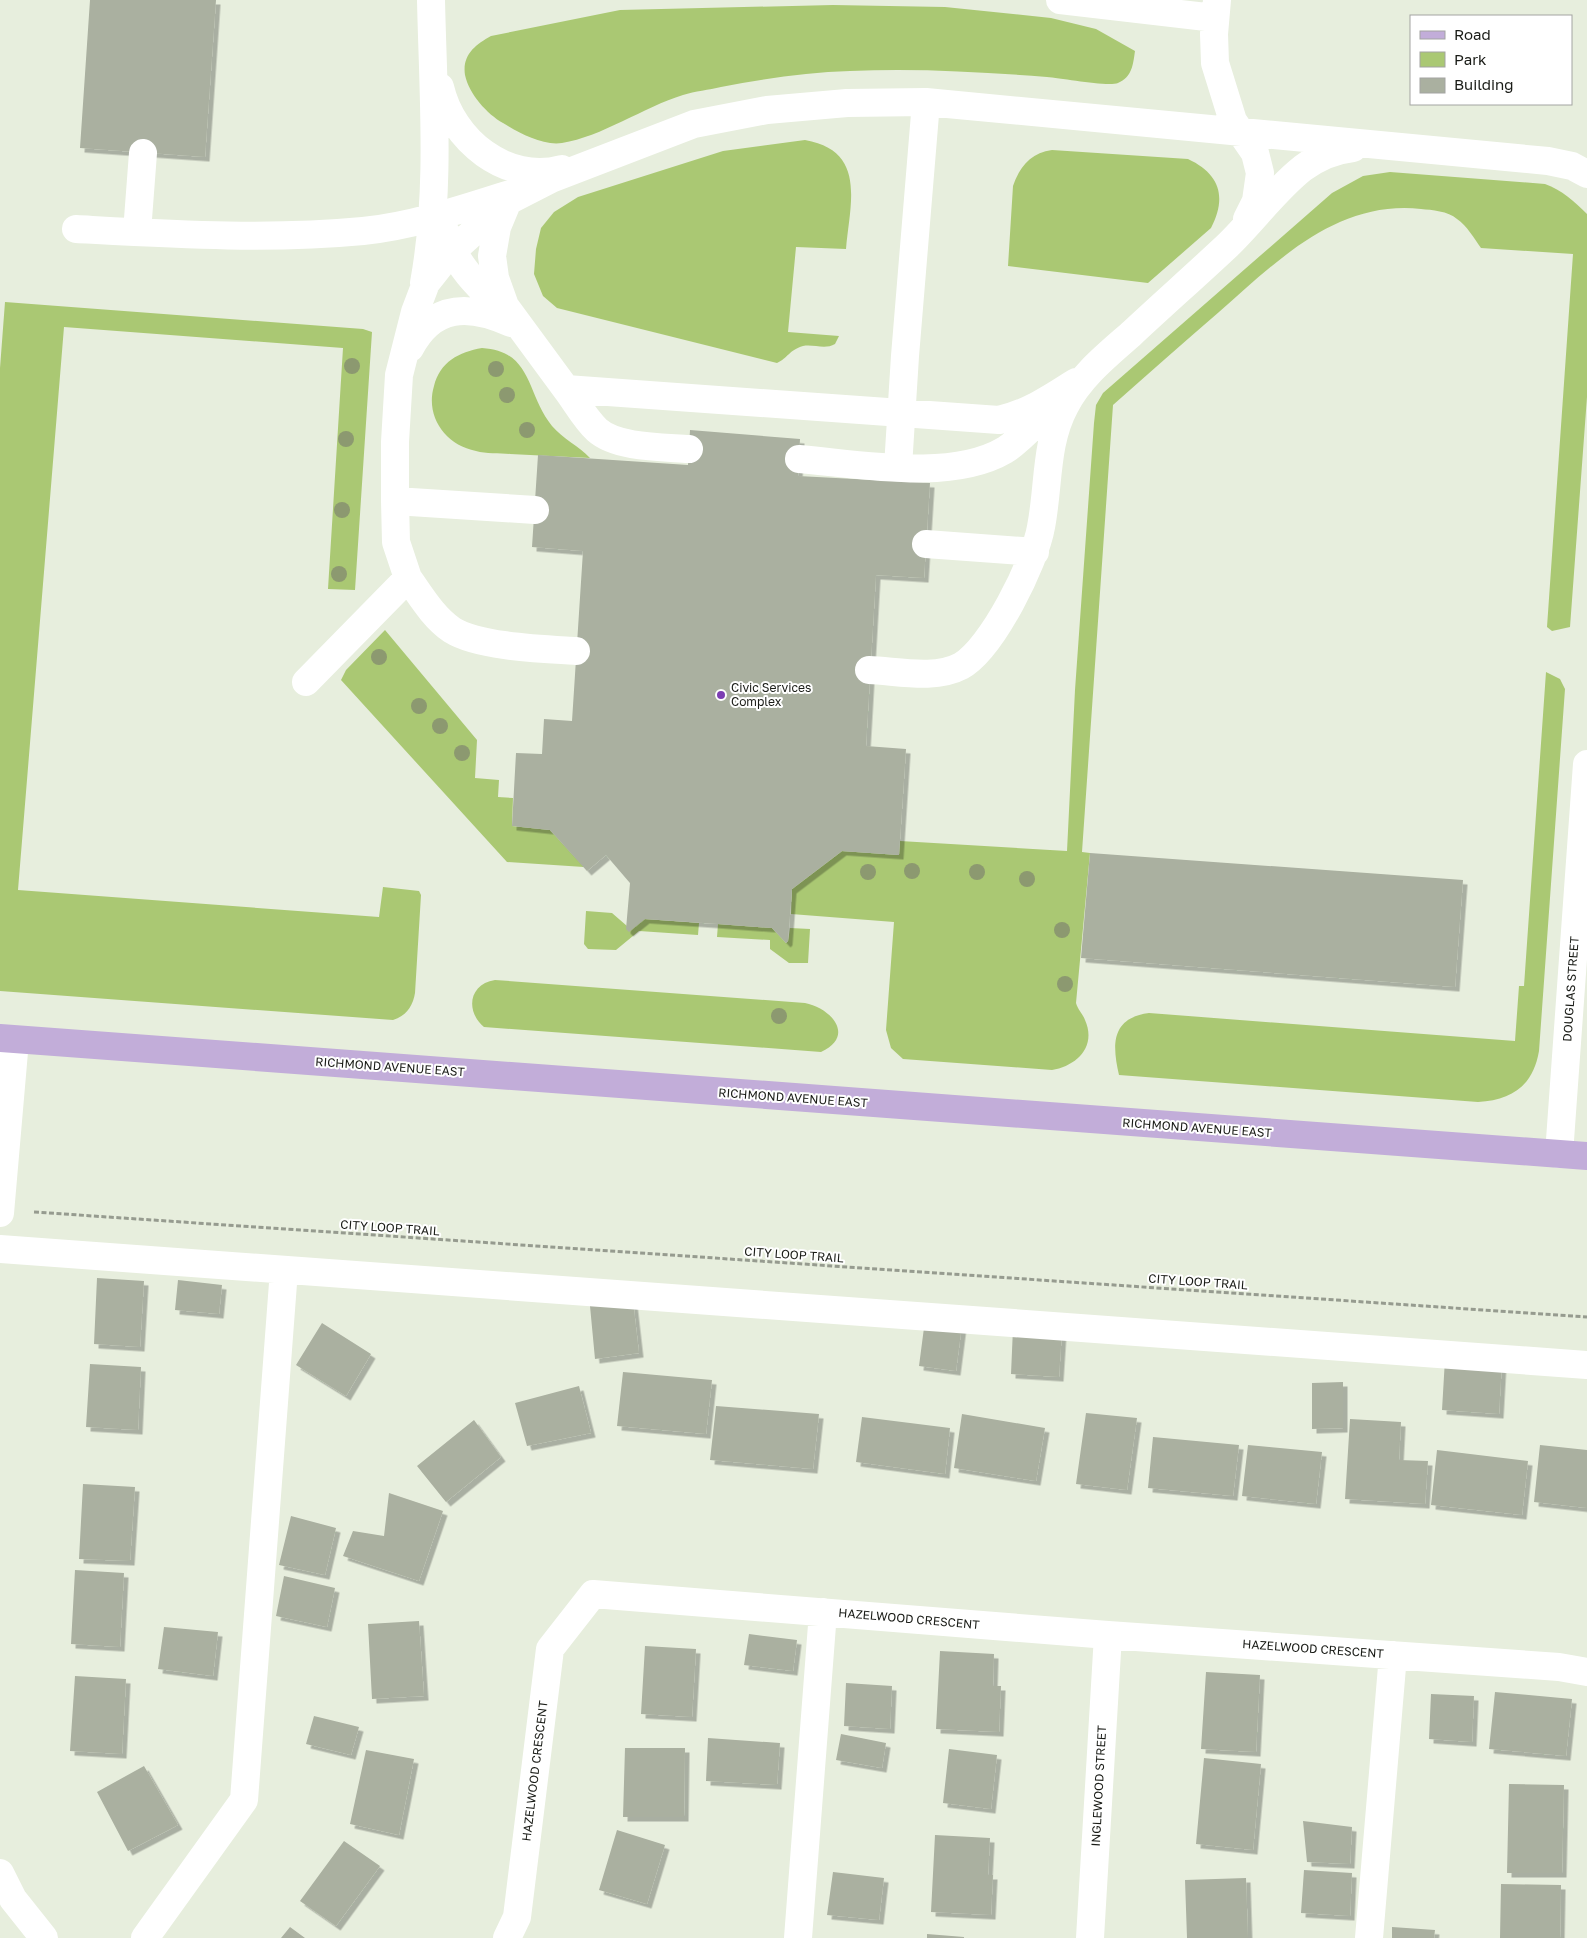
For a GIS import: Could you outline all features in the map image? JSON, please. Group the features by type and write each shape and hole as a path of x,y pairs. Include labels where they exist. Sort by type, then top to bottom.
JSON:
{"main road":[{"name":"RICHMOND AVENUE EAST","path":"8,1039 1587,1156"}],"street":[{"path":"431,0 435,67 443,101 456,127 469,141 498,161 531,171 550,172 602,158"},
{"path":"431,0 437,215 421,297 400,375 395,442 396,542 408,578 428,607 453,631 489,643 576,651"},
{"path":"1060,0 1216,9 1215,63 1233,120 1255,153 1260,173 1260,188 1256,201 1246,220 1228,245"},
{"path":"898,467 926,102"},
{"path":"421,297 426,283 453,249 508,201 602,158 694,124 767,110 847,103 926,102 1548,161 1572,166 1587,174"},
{"path":"799,459 945,469 975,462 1005,450 1228,245 1302,169 1322,156 1347,149 1375,146"},
{"path":"137,232 143,153"},
{"path":"76,229 196,236 364,231 437,215 538,186"},
{"path":"508,201 495,237 492,256 495,278 505,306 598,431 628,443 688,449"},
{"path":"437,215 447,239 481,290 529,336"},
{"path":"400,375 418,333 431,320 443,313 478,312 496,316 511,323 529,336"},
{"path":"566,389 999,420 1020,415 1038,406 1086,375"},
{"path":"869,670 935,673 961,666 980,649 1007,609 1035,552 1041,528 1050,451 1056,423 1066,404 1086,375"},
{"path":"395,501 535,510"},
{"path":"926,544 1035,552"},
{"path":"306,682 408,578"},
{"name":"DOUGLAS STREET","path":"1559,1154 1587,764"},
{"path":"0,1213 8,1039"},
{"path":"0,1249 1587,1365"},
{"path":"146,1938 244,1800 284,1270"},
{"name":"HAZELWOOD CRESCENT","path":"507,1938 517,1917 550,1649 593,1594 1108,1635 1559,1667 1587,1672"},
{"path":"798,1938 823,1612"},
{"name":"INGLEWOOD STREET","path":"1090,1938 1108,1635"},
{"path":"1369,1938 1393,1655"},
{"path":"0,1873 13,1899 44,1938"}],"path":[{"name":"CITY LOOP TRAIL","path":"0,1208 65,1216 1587,1317"}],"green space":[{"path":"833,5 945,7 1051,18 1096,29 1135,51 1129,74 1123,80 1113,84 1023,75 924,70 875,70 785,76 688,94 668,100 592,135 562,143 539,141 516,131 497,119 485,109 475,96 470,89 465,75 466,62 471,51 491,36 620,10"},
{"path":"805,140 825,146 838,155 846,167 850,181 850,214 846,249 796,247 788,332 839,336 835,344 827,347 803,346 777,363 557,308 543,296 534,274 536,249 541,228 554,212 578,197 723,151"},
{"path":"1052,150 1188,159 1199,165 1214,179 1219,196 1216,217 1211,228 1148,283 1008,266 1013,186 1019,172 1032,157"},
{"path":"1390,172 1545,184 1568,196 1587,214 1587,397 1570,627 1552,631 1547,627 1573,254 1481,248 1461,222 1453,216 1440,211 1421,209 1391,209 1362,214 1335,224 1310,238 1263,273 1113,405 1082,852 1090,853 1076,1003 1088,1030 1086,1047 1076,1060 1061,1068 1052,1070 903,1059 891,1048 886,1030 894,922 791,914 792,889 842,851 899,855 900,841 1067,851 1075,690 1096,405 1103,393 1332,193 1363,176"},
{"path":"5,302 363,329 372,332 355,590 328,589 343,348 64,327 18,890 379,917 383,887 419,891 421,895 415,993 413,1002 402,1016 393,1020 0,991 0,368"},
{"path":"482,348 499,351 511,357 520,366 552,426 590,458 484,453 465,448 447,436 440,428 432,408 432,397 437,378 446,364 458,355"},
{"path":"385,630 477,740 475,778 499,780 498,797 513,798 512,826 550,830 584,867 507,862 341,680 346,670"},
{"path":"1546,672 1560,679 1565,689 1539,1051 1532,1073 1519,1089 1501,1098 1478,1102 1119,1075 1115,1053 1117,1035 1127,1021 1149,1013 1515,1041 1519,986 1524,986"},
{"path":"586,911 612,913 627,926 645,919 699,923 698,935 639,931 616,950 588,949 584,944"},
{"path":"718,924 772,928 786,943 790,928 810,929 808,963 789,963 770,949 770,940 717,937"},
{"path":"495,980 805,1003 815,1006 831,1016 836,1023 837,1038 831,1046 821,1052 484,1027 474,1013 473,999 475,992 480,987"}],"building":[{"path":"90,0 216,0 205,157 80,148"},
{"name":"Civic Services Complex","path":"690,430 800,439 798,476 930,483 924,578 876,575 866,746 906,749 899,855 842,851 792,889 788,941 786,943 772,928 718,924 645,919 629,932 626,929 630,883 606,855 587,871 550,830 512,826 516,753 542,754 544,719 572,721 583,551 532,547 538,455 688,465"},
{"path":"1090,853 1463,880 1455,987 1081,958"},
{"path":"97,1278 144,1281 140,1347 94,1344"},
{"path":"178,1280 222,1285 219,1314 175,1310"},
{"path":"633,1301 639,1353 595,1359 590,1306"},
{"path":"925,1320 962,1325 956,1371 919,1366"},
{"path":"322,1323 371,1354 346,1396 296,1365"},
{"path":"1013,1328 1062,1331 1059,1377 1011,1374"},
{"path":"1445,1359 1502,1362 1499,1414 1442,1410"},
{"path":"90,1364 141,1367 138,1430 86,1427"},
{"path":"623,1372 712,1380 706,1434 617,1426"},
{"path":"1343,1382 1343,1428 1312,1429 1312,1383"},
{"path":"579,1386 591,1433 527,1446 515,1403"},
{"path":"716,1406 819,1414 813,1469 710,1460"},
{"path":"1086,1413 1137,1418 1127,1490 1076,1484"},
{"path":"962,1414 1045,1428 1036,1481 954,1468"},
{"path":"862,1417 950,1428 945,1474 856,1462"},
{"path":"1350,1419 1401,1422 1399,1460 1428,1461 1425,1504 1345,1499"},
{"path":"474,1420 501,1457 446,1502 417,1466"},
{"path":"1153,1437 1239,1445 1233,1496 1148,1488"},
{"path":"1248,1445 1322,1452 1316,1504 1242,1496"},
{"path":"1540,1445 1587,1450 1587,1508 1534,1502"},
{"path":"1437,1450 1528,1461 1522,1515 1431,1505"},
{"path":"83,1484 135,1487 130,1561 79,1559"},
{"path":"389,1493 443,1511 419,1581 343,1556 353,1531 384,1536"},
{"path":"291,1516 336,1528 325,1575 279,1565"},
{"path":"75,1570 124,1573 120,1647 71,1644"},
{"path":"284,1576 335,1588 327,1627 276,1616"},
{"path":"419,1621 424,1696 372,1699 368,1624"},
{"path":"164,1627 218,1632 213,1676 158,1669"},
{"path":"749,1634 797,1640 793,1671 744,1665"},
{"path":"645,1646 696,1649 692,1717 641,1714"},
{"path":"940,1651 994,1654 993,1686 1001,1686 999,1732 936,1729"},
{"path":"1206,1672 1260,1675 1256,1752 1201,1749"},
{"path":"75,1676 126,1679 122,1754 70,1751"},
{"path":"846,1683 892,1686 890,1729 844,1726"},
{"path":"1495,1692 1572,1699 1566,1756 1489,1749"},
{"path":"1431,1694 1474,1696 1472,1742 1429,1739"},
{"path":"314,1716 359,1727 351,1755 306,1744"},
{"path":"841,1734 886,1743 882,1768 836,1760"},
{"path":"708,1738 780,1743 777,1785 706,1781"},
{"path":"625,1748 685,1748 684,1817 623,1817"},
{"path":"949,1749 997,1755 991,1809 943,1803"},
{"path":"366,1750 414,1759 399,1835 350,1824"},
{"path":"1204,1758 1261,1764 1253,1850 1196,1844"},
{"path":"144,1766 178,1825 128,1851 97,1792"},
{"path":"1509,1784 1564,1785 1562,1873 1507,1873"},
{"path":"1303,1821 1352,1827 1350,1864 1307,1862"},
{"path":"617,1830 665,1845 647,1904 599,1890"},
{"path":"935,1835 990,1838 988,1875 993,1875 991,1915 931,1912"},
{"path":"344,1841 380,1866 336,1926 300,1901"},
{"path":"1304,1870 1352,1873 1350,1916 1301,1913"},
{"path":"833,1872 884,1878 879,1920 827,1915"},
{"path":"1246,1878 1248,1938 1187,1938 1185,1880"},
{"path":"1501,1884 1561,1885 1560,1938 1500,1938"},
{"path":"290,1927 305,1938 281,1938"},
{"path":"1392,1927 1435,1930 1434,1938 1392,1938"},
{"path":"927,1934 964,1937 964,1938 927,1938"}],"place":[{"name":"Civic Services Complex","path":"721,695"}]}
